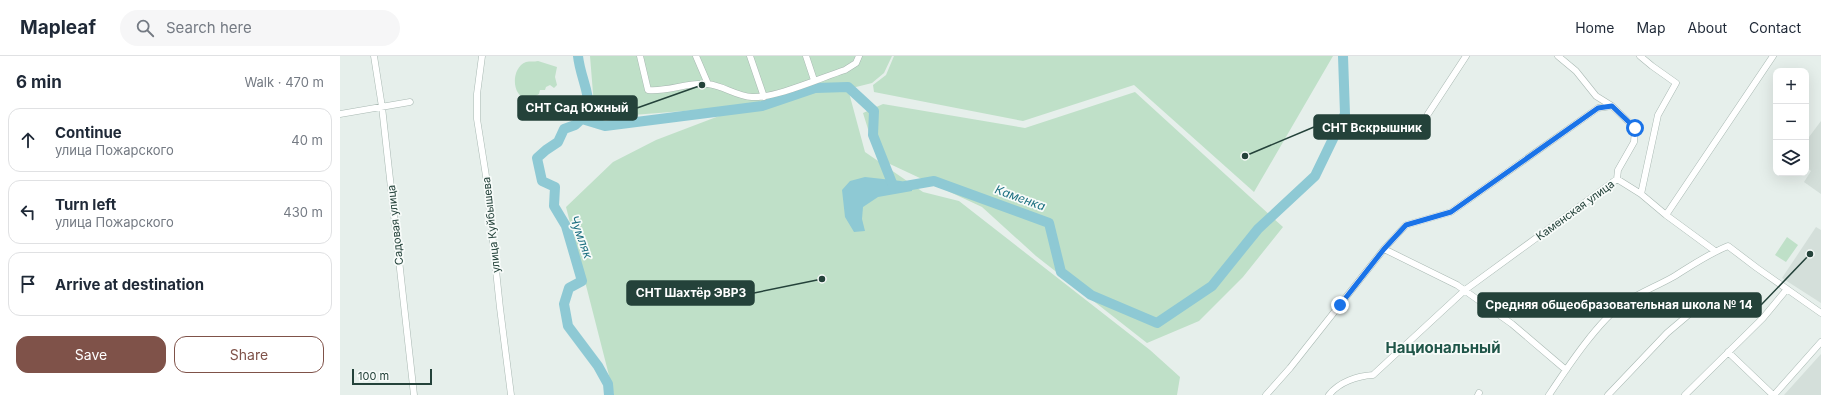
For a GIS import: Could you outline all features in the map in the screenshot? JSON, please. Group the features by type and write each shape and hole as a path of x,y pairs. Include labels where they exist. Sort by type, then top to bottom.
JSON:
{"street":[{"name":"Садовая улица","path":"374,56 382,107 414,395"},
{"name":"улица Куйбышева","path":"482,56 477,94 477,119 486,176 511,395"},
{"path":"640,56 648,90 657,91 688,85 708,84 719,86 739,94 764,97 845,70 856,63 858,57"},
{"path":"696,56 708,84"},
{"path":"750,56 764,97"},
{"path":"806,56 814,80"},
{"path":"1428,114 1466,56"},
{"path":"1558,56 1576,71 1596,96 1612,106 1635,128 1634,142 1618,170 1617,179"},
{"path":"1640,56 1676,83 1658,116 1641,194"},
{"path":"1666,215 1773,56"},
{"path":"340,114 410,102"},
{"path":"1266,395 1290,368 1384,249 1406,225 1451,212 1598,108 1612,106"},
{"name":"Каменская улица","path":"1329,395 1349,380 1361,376 1373,375 1464,290 1617,179 1641,194 1666,215 1716,251"},
{"path":"1549,395 1566,370 1604,323 1624,303 1672,278 1716,251 1728,246 1821,313"},
{"path":"1384,249 1457,285 1512,324 1566,370"},
{"path":"1685,395 1763,318 1787,289"},
{"path":"1608,395 1667,334 1700,305"},
{"path":"1728,352 1773,395 1821,342"}],"shaded area":[{"path":"1821,121 1821,194 1804,182 1811,171 1809,169 1809,137"},
{"path":"1816,227 1821,230 1821,303 1782,278"},
{"path":"1821,354 1821,395 1784,395"}],"green space":[{"path":"590,56 892,56 884,73 872,83 852,88 818,83 747,106 595,118"},
{"path":"894,56 1333,56 1254,192 1134,85 1023,121 874,92 873,85 886,75"},
{"path":"538,61 557,67 555,77 557,85 554,88 550,85 546,87 545,90 540,90 539,94 533,97 522,97 516,88 515,76 517,70 526,62"},
{"path":"819,84 848,89 865,152 923,192 959,201 1150,350 1180,377 1177,395 614,395 566,207 613,162 656,140 719,116"},
{"path":"1135,92 1283,227 1243,277 1199,321 1147,343 1036,256 982,207 877,158 863,113 883,104 1025,128"},
{"path":"1787,237 1798,245 1786,262 1775,255"}],"water":[{"path":"865,177 901,181 912,187 912,191 878,197 863,207 862,219 865,231 854,232 845,217 842,190 850,181"}],"waterway":[{"name":"Чумляк","path":"578,56 588,98 589,112 575,125 564,129 558,142 537,158 542,181 555,187 554,206 566,226 582,281 569,288 564,304 568,326 598,366 608,384 609,395"},
{"name":"Каменка","path":"582,119 605,126 762,106 815,88 848,87 874,111 873,135 894,188 934,181 1049,223 1061,272 1091,295 1157,323 1212,286 1258,229 1315,176 1345,114 1343,56"}],"place":[{"name":"СНТ Сад Южный","path":"702,85"},
{"name":"СНТ Вскрышник","path":"1245,156"},
{"name":"Средняя общеобразовательная школа № 14","path":"1810,254"},
{"name":"СНТ Шахтёр ЭВРЗ","path":"822,279"}],"district":[{"name":"Национальный","path":"1443,348"}],"route":[{"path":"1340,305 1384,249 1406,225 1451,212 1598,108 1612,106 1635,128"}]}
